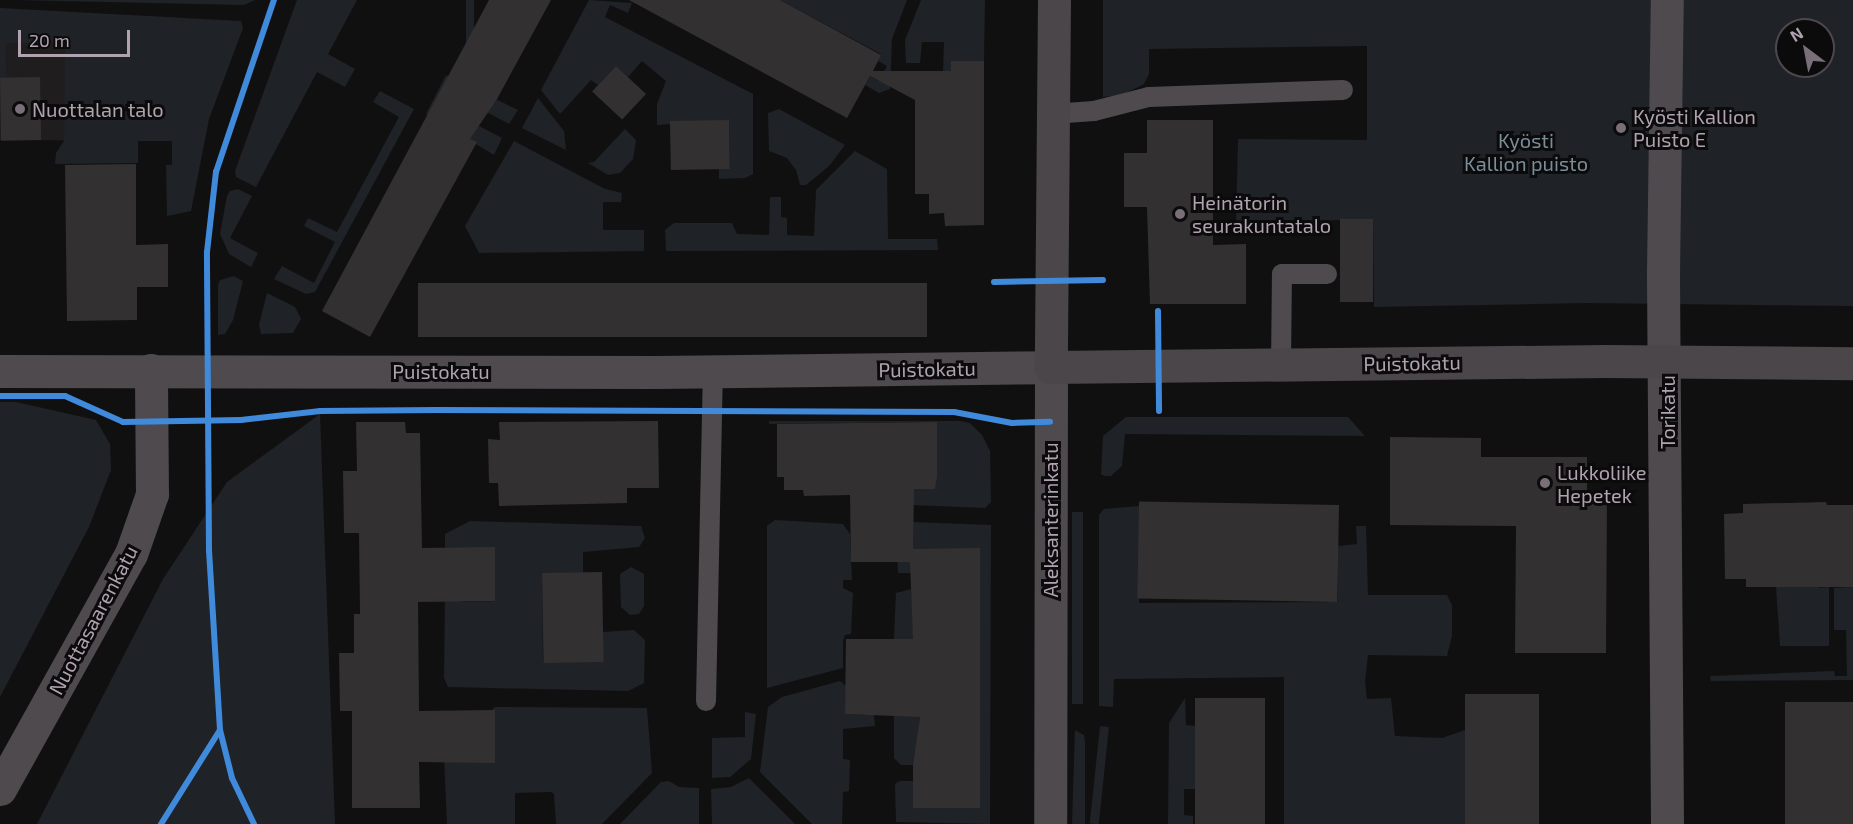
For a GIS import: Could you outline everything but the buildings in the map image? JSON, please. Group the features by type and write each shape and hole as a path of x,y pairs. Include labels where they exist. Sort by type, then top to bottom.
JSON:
{"main road":[{"name":"Aleksanterinkatu","path":"1050,367 1054,0"},
{"name":"Puistokatu","path":"1050,367 1605,361 1666,364 1853,363"}],"street":[{"name":"Torikatu","path":"1667,0 1663,272 1666,364 1667,824"},
{"name":"Puistokatu","path":"0,371 714,372 1050,367"},
{"name":"Aleksanterinkatu","path":"1050,367 1050,824"},
{"name":"Nuottasaarenkatu","path":"0,789 131,554 152,494 152,370"}],"lane":[{"path":"1052,114 1094,111 1149,97 1343,90"},
{"path":"1281,365 1282,274 1327,274"},
{"path":"706,701 714,372"}],"shaded area":[{"path":"197,42 172,141 0,140 0,78 7,77 6,43"}],"green space":[{"path":"15,0 255,0 244,5"},
{"path":"297,0 357,0 328,54 355,69 345,87 317,72 256,187 236,177 235,171"},
{"path":"466,0 474,0 474,115 466,115"},
{"path":"589,0 632,3 628,13 610,5 605,17 753,94 753,174 745,178 719,179 719,169 730,169 729,120 657,125 657,104 666,81 642,61 628,77 616,66 598,85 591,80 560,114 541,90"},
{"path":"780,0 907,0 892,39 890,89 879,93 865,85 870,76 879,81 887,66 878,61 881,54"},
{"path":"921,0 985,0 984,61 952,61 951,71 943,71 944,42 922,42 920,63 906,63 905,40"},
{"name":"Kyösti Kallion puisto","path":"1103,0 1853,0 1853,306 1586,303 1374,307 1373,219 1236,223 1238,139 1367,140 1367,46 1149,49 1149,74 1144,84 1122,95 1103,97"},
{"path":"0,8 241,21 243,28 209,119 191,211 167,216 166,165 172,165 172,141 138,141 138,163 55,164 56,153 64,141 65,43 6,43 7,78 0,78"},
{"path":"446,75 518,110 509,124 460,98 452,112 502,138 494,155 426,114"},
{"path":"380,91 414,109 315,292 306,294 274,279 282,266 314,283 335,242 304,226 308,218 337,232 399,117 373,102"},
{"path":"538,98 564,131 566,150 522,128"},
{"path":"779,109 845,145 829,166 806,185 800,185 796,170 787,158 769,151 768,113"},
{"path":"625,129 636,140 633,159 620,173 608,175 588,163 594,162"},
{"path":"514,141 605,189 622,193 621,202 603,202 603,230 644,230 644,251 479,253 465,226"},
{"path":"855,151 887,169 888,239 937,239 938,250 666,251 665,230 674,223 732,223 737,234 769,235 770,197 781,197 781,217 787,218 787,235 814,236 816,190"},
{"path":"238,189 252,196 230,238 258,253 251,267 229,254 220,234 227,196 230,191"},
{"path":"234,276 243,281 233,320 225,334 218,335 218,285 220,280"},
{"path":"267,293 295,307 301,319 293,333 261,334 259,325"},
{"path":"0,402 16,402 96,420 110,444 111,470 89,527 0,697"},
{"path":"320,414 335,824 37,824 163,579 227,482"},
{"path":"1126,417 1348,417 1365,436 1125,434 1122,466 1111,476 1104,476 1101,474 1103,436"},
{"path":"769,421 960,421 970,423 982,435 990,451 991,502 985,508 912,505 914,489 935,488 937,422 769,424"},
{"path":"1139,506 1139,603 1338,602 1338,546 1357,544 1356,526 1366,526 1368,595 1447,595 1452,605 1452,636 1447,656 1368,655 1365,682 1367,699 1391,698 1395,736 1442,738 1465,730 1465,824 1284,824 1284,677 1114,679 1113,707 1099,706 1099,515 1104,509"},
{"path":"1072,512 1083,512 1083,704 1072,704"},
{"path":"775,520 843,524 850,534 852,580 843,580 843,588 853,593 851,634 845,635 843,642 843,668 767,688 767,526"},
{"path":"470,521 641,526 645,538 639,547 583,552 583,573 542,573 543,662 602,632 634,630 645,640 644,683 628,691 448,687 444,678 445,596 463,602 495,601 495,548 446,550 445,547 445,534"},
{"path":"913,522 991,525 990,824 896,822 895,784 900,781 913,781 927,808 980,808 980,549 919,573 898,573 896,533"},
{"path":"631,567 644,574 644,606 639,614 630,615 621,607 620,574"},
{"path":"1818,579 1819,588 1829,587 1829,646 1780,646 1776,587"},
{"path":"1853,587 1853,680 1711,681 1710,676 1834,671 1835,676 1847,676 1846,630 1834,630 1834,588"},
{"path":"911,589 920,668 893,660 896,593"},
{"path":"840,681 846,686 845,714 874,715 875,726 843,729 843,759 850,760 849,791 843,792 842,824 812,824 760,772 768,707 782,697"},
{"path":"920,684 919,765 901,765 894,758 894,688"},
{"path":"1185,698 1186,725 1195,726 1195,789 1184,789 1184,815 1193,816 1193,824 1168,824 1169,723"},
{"path":"495,707 647,708 652,773 602,824 556,824 554,794 551,792 515,793 515,824 447,824 444,757"},
{"path":"745,712 756,714 751,759 730,777 712,778 712,738 745,737"},
{"path":"1100,726 1109,727 1099,824 1090,823"},
{"path":"1075,730 1084,735 1085,742 1085,824 1072,824"},
{"path":"749,778 795,824 712,824 711,789 731,787"},
{"path":"669,781 679,787 699,788 699,824 620,824 661,782"}],"cycle path":[{"path":"254,824 232,778 220,730 209,551 207,252 216,172 274,0"},
{"path":"994,282 1103,280"},
{"path":"1158,311 1159,411"},
{"path":"0,396 65,396 123,422 241,420 320,411 436,410 954,412 1012,423 1050,422"},
{"path":"161,824 220,730"}],"place":[{"name":"Nuottalan talo","path":"20,109"},
{"name":"Kyösti Kallion Puisto E","path":"1621,128"},
{"name":"Heinätorin seurakuntatalo","path":"1180,214"},
{"name":"Lukkoliike Hepetek","path":"1545,483"}]}
